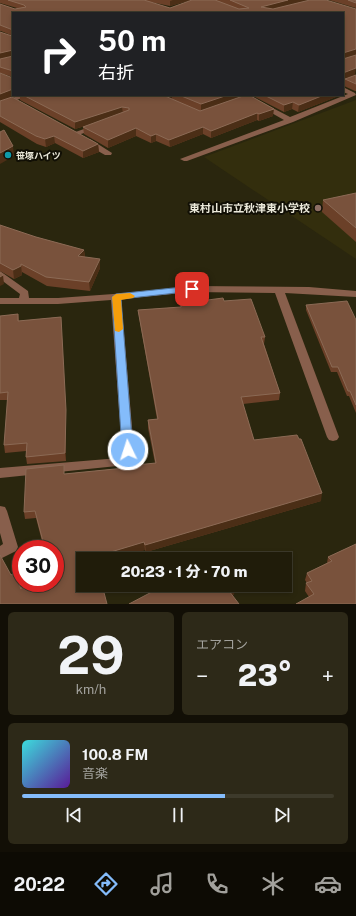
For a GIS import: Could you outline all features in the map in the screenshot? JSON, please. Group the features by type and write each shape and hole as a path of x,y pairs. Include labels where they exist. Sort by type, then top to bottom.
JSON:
{"street":[{"path":"344,83 356,78"},
{"path":"184,159 290,120 353,94 344,90"},
{"path":"0,105 17,102 25,96"},
{"path":"244,98 290,120"},
{"path":"103,124 71,132 108,153"},
{"path":"0,274 26,293 24,301"},
{"path":"0,301 58,301 192,289 308,290 356,294"},
{"path":"279,290 333,437"},
{"path":"0,473 123,462 128,450 116,297"},
{"path":"0,511 11,547 0,553"}],"shaded area":[{"name":"東村山市立秋津東小学校","path":"356,100 356,259 204,157"}],"building":[{"path":"8,0 144,0 170,8 192,0 215,0 239,9 249,8 230,0 288,0 261,7 273,9 310,0 326,0 356,9 356,49 344,53 344,12 12,12 12,30 0,25 0,4 15,9 26,7"},
{"path":"348,0 356,0 356,3"},
{"path":"0,32 12,36 12,50 0,53"},
{"path":"356,55 356,68 344,73 344,59"},
{"path":"12,56 12,71 0,67 0,59"},
{"path":"0,73 12,78 12,89 0,94"},
{"path":"356,75 356,84 345,79"},
{"path":"25,96 165,96 200,111 243,96 251,96 274,109 259,114 257,113 211,131 203,127 169,140 156,134 151,136 136,128 108,140 83,127 129,110 129,108 122,107 75,122"},
{"path":"181,96 225,96 201,104"},
{"path":"266,96 322,96 299,105 293,102 284,105"},
{"path":"12,97 98,144 83,151 54,136 45,139 36,136 0,116 0,101"},
{"path":"4,130 13,146 0,153 0,132"},
{"path":"356,193 356,228 323,200"},
{"path":"0,225 36,237 84,250 78,256 100,259 89,282 46,277 21,264 21,266 13,270 0,263"},
{"path":"199,297 200,301 223,298 224,301 251,299 265,337 261,337 280,393 241,397 254,440 297,435 299,439 301,439 322,493 145,545 144,542 111,552 76,552 76,592 104,592 107,604 0,604 0,555 11,575 12,574 12,592 64,592 64,540 43,540 35,511 24,512 26,469 64,465 64,474 125,468 125,466 156,463 148,420 158,419 138,310 181,307 181,298"},
{"path":"347,301 356,320 356,405 350,391 348,391 338,367 332,367 306,305"},
{"path":"18,314 18,321 61,317 66,410 65,453 26,457 27,443 4,445 8,392 0,393 0,316"},
{"path":"356,544 356,604 296,604 314,594 306,583 312,581 307,573 332,561 328,557"},
{"path":"152,592 230,592 239,604 129,604"}],"slow traffic":[{"path":"119,329 116,297 130,296"}],"place":[{"name":"笹塚ハイツ","path":"8,155"},
{"name":"東村山市立秋津東小学校","path":"318,208"}],"route":[{"path":"128,450 116,297 192,289"}]}
